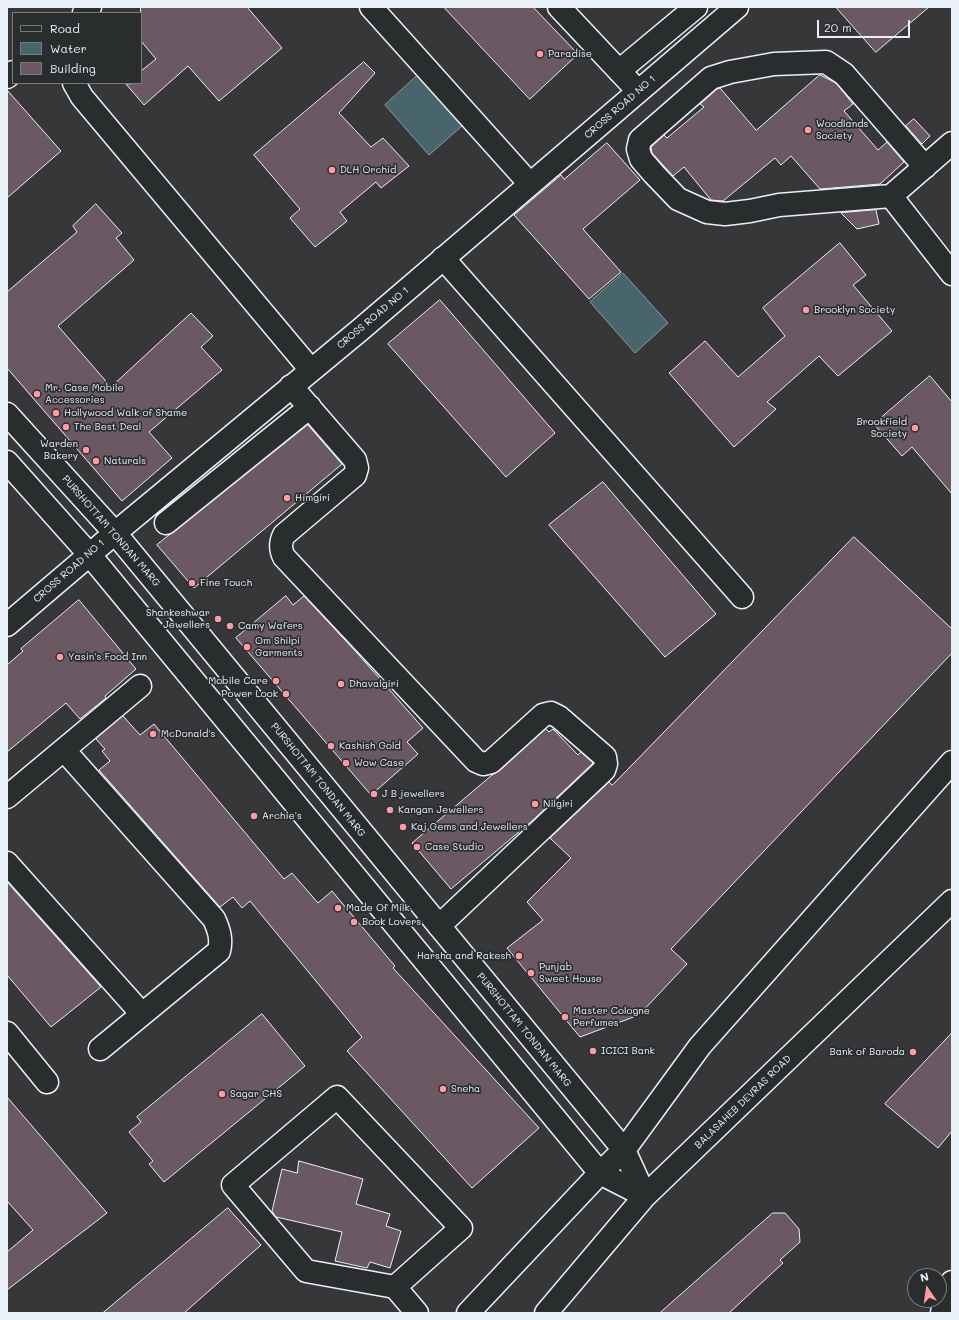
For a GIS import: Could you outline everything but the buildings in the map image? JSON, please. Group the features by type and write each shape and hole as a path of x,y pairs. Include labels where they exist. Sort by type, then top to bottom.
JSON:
{"street":[{"path":"371,7 530,184"},
{"path":"559,7 638,91"},
{"path":"619,71 696,7"},
{"name":"CROSS ROAD NO 1","path":"7,625 115,532 311,370 737,7"},
{"path":"925,166 844,74 826,62 774,64 730,72 711,78 640,140 638,149 641,158 678,199 707,212 725,214 750,211 778,204 891,196 952,143"},
{"path":"75,84 82,97 311,370"},
{"path":"891,196 945,249 952,274"},
{"path":"443,258 742,597"},
{"path":"291,386 355,460 357,468 355,475 284,535 281,541 280,549 284,557 476,761 482,764 492,762 543,715 551,713 559,717 605,757 606,764 604,770 439,926"},
{"path":"166,523 310,407"},
{"name":"PURSHOTTAM TONDAN MARG","path":"7,414 115,532 624,1150 645,1196"},
{"path":"7,462 89,554 600,1173 645,1196"},
{"path":"7,797 140,686"},
{"path":"64,750 214,919 220,931 221,942 219,951 100,1049"},
{"path":"468,1313 600,1173 624,1150 700,1046 952,762"},
{"path":"7,863 142,1014"},
{"name":"BALASAHEB DEVRAS ROAD","path":"546,1313 645,1196 952,901"},
{"path":"7,1033 47,1082"},
{"path":"504,1057 530,1037"},
{"path":"396,1287 461,1228 337,1097 232,1185 306,1271 396,1287 417,1313"},
{"path":"942,1313 945,1297 952,1282"}],"water":[{"path":"418,75 463,125 429,155 385,105"},
{"path":"623,273 668,323 635,353 590,302"}],"place":[{"name":"Paradise","path":"540,54"},
{"name":"Woodlands Society","path":"808,130"},
{"name":"DLH Orchid","path":"332,170"},
{"name":"Brooklyn Society","path":"806,310"},
{"name":"Mr. Case Mobile Accessories","path":"37,394"},
{"name":"Hollywood Walk of Shame","path":"56,413"},
{"name":"The Best Deal","path":"66,427"},
{"name":"Brookfield Society","path":"915,428"},
{"name":"Warden Bakery","path":"86,450"},
{"name":"Naturals","path":"96,461"},
{"name":"Himgiri","path":"287,498"},
{"name":"Fine Touch","path":"192,583"},
{"name":"Shankeshwar Jewellers","path":"218,619"},
{"name":"Camy Wafers","path":"230,626"},
{"name":"Om Shilpi Garments","path":"247,647"},
{"name":"Yasin's Food Inn","path":"60,657"},
{"name":"Mobile Care","path":"276,681"},
{"name":"Dhavalgiri","path":"341,684"},
{"name":"Power Look","path":"286,694"},
{"name":"McDonald's","path":"153,734"},
{"name":"Kashish Gold","path":"331,746"},
{"name":"Wow Case","path":"346,763"},
{"name":"J B jewellers","path":"374,794"},
{"name":"Nilgiri","path":"535,804"},
{"name":"Kangan Jewellers","path":"390,810"},
{"name":"Archie's","path":"254,816"},
{"name":"Kaj Gems and Jewellers","path":"403,827"},
{"name":"Case Studio","path":"417,847"},
{"name":"Made Of Milk","path":"338,908"},
{"name":"Book Lovers","path":"354,922"},
{"name":"Harsha and Rakesh","path":"519,956"},
{"name":"Punjab Sweet House","path":"531,973"},
{"name":"Master Cologne Perfumes","path":"565,1017"},
{"name":"ICICI Bank","path":"593,1051"},
{"name":"Bank of Baroda","path":"913,1052"},
{"name":"Sneha","path":"443,1089"},
{"name":"Sagar CHS","path":"222,1094"}]}
